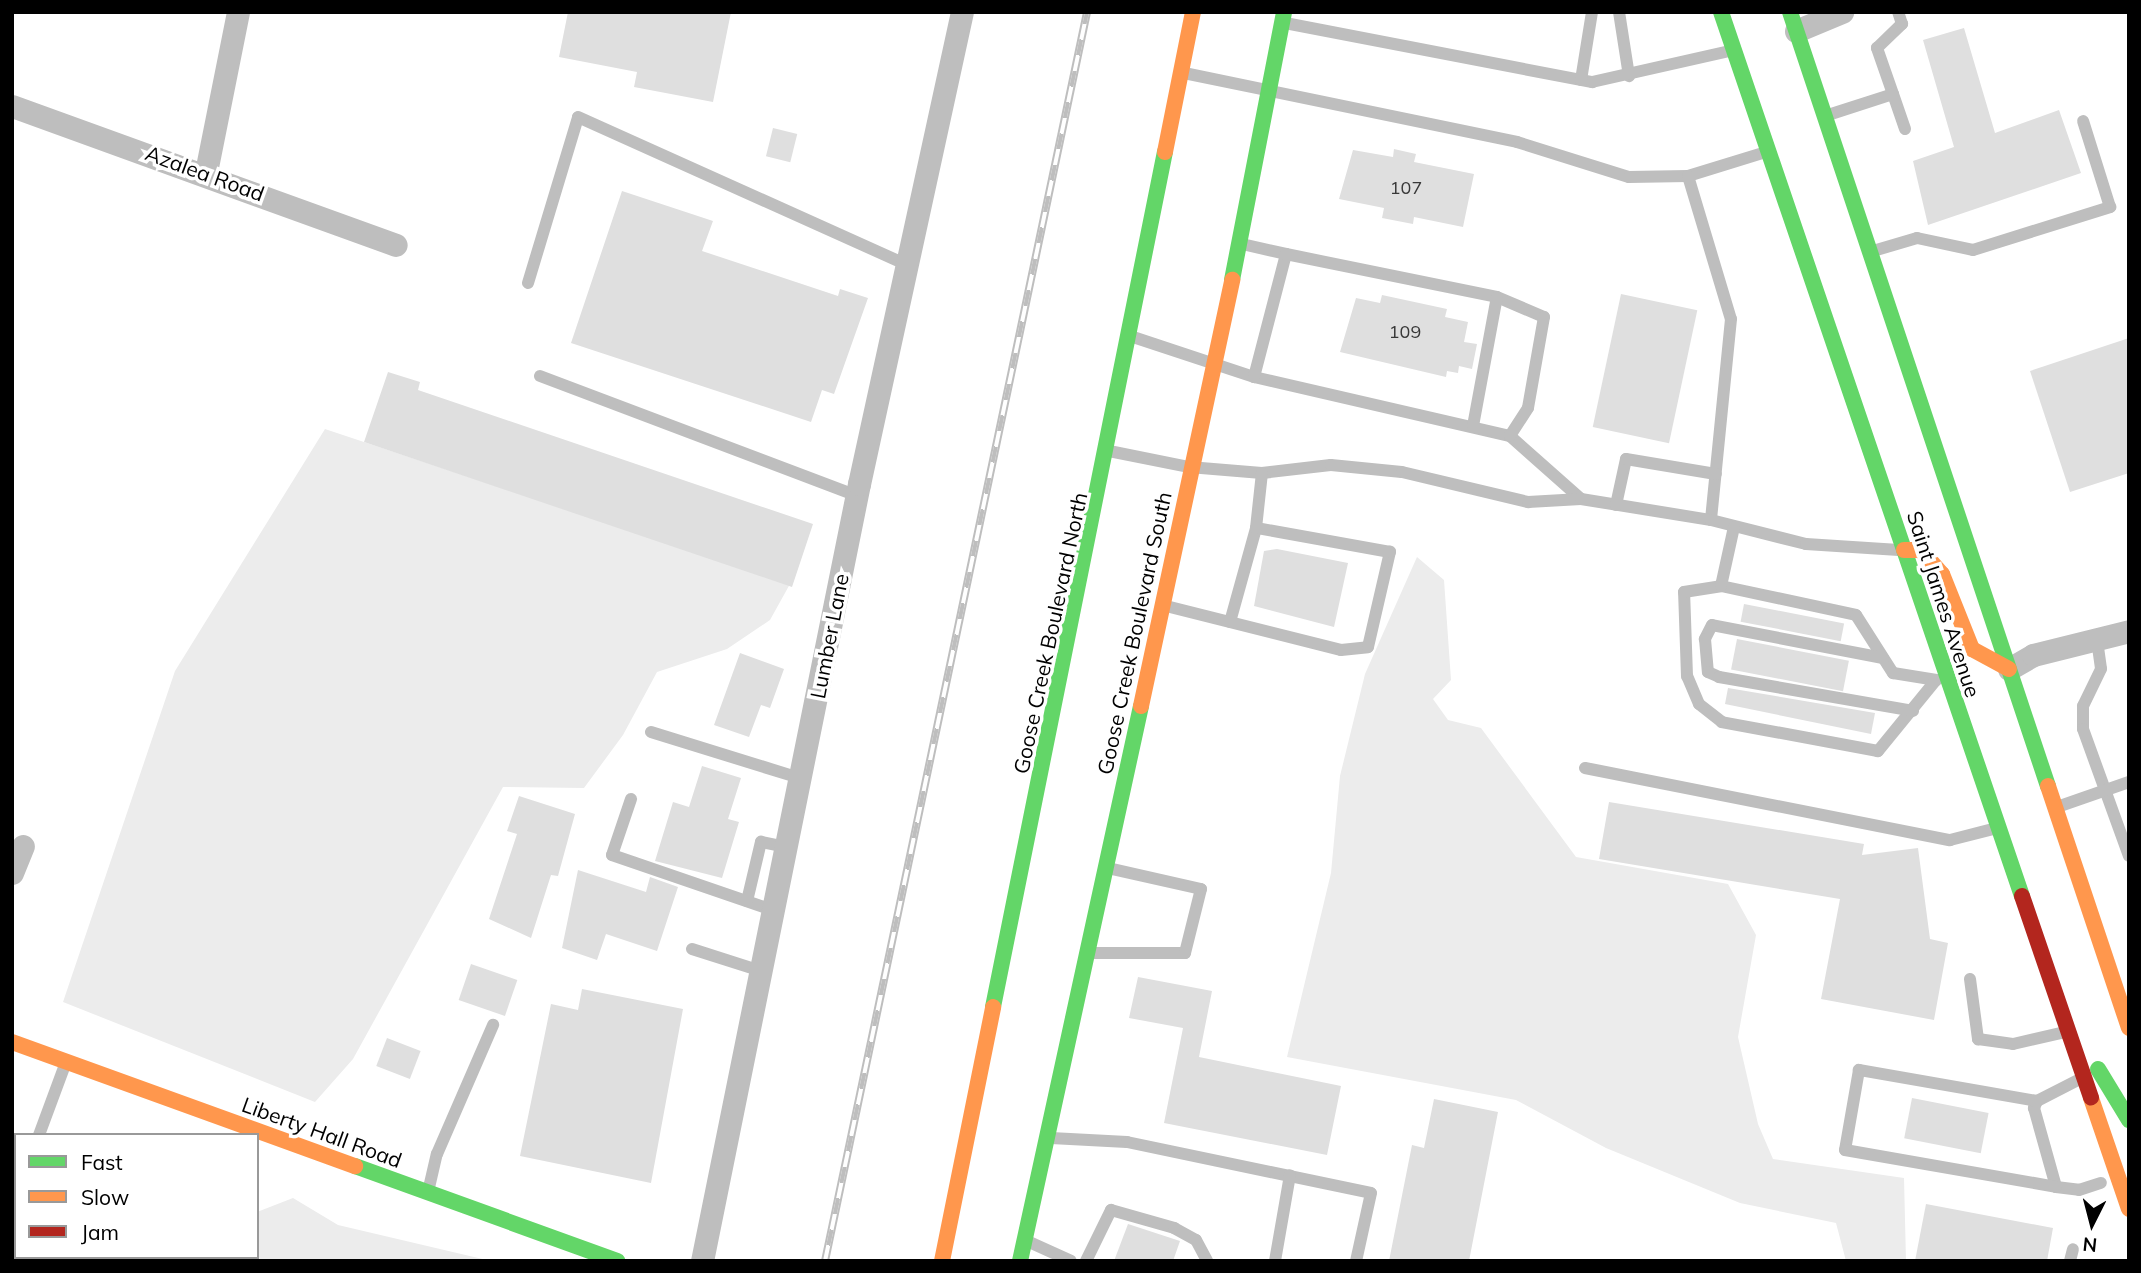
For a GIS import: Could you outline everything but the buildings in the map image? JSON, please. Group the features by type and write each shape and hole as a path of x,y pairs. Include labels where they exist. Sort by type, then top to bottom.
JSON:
{"main road":[{"name":"Goose Creek Boulevard North","path":"942,1261 1109,451 1193,12"},
{"name":"Saint James Avenue","path":"1721,12 1904,550 1941,678 2072,1030 2129,1209"},
{"name":"Goose Creek Boulevard South","path":"1020,1261 1163,606 1189,467 1215,364 1283,18"},
{"name":"Saint James Avenue","path":"1793,21 2055,807 2124,1000 2129,1028"},
{"path":"1904,550 1921,550 1942,574 1972,649 2009,669"},
{"path":"2072,1030 2129,1120"},
{"name":"Liberty Hall Road","path":"12,1042 617,1261"}],"street":[{"path":"206,172 238,12"},
{"name":"Lumber Lane","path":"702,1261 857,496 962,12"},
{"path":"1793,21 1842,12"},
{"name":"Azalea Road","path":"12,106 206,172 396,245"},
{"path":"2009,669 2033,656 2129,631"},
{"path":"12,873 23,846"}],"lane":[{"path":"1581,80 1592,12"},
{"path":"1619,12 1629,76"},
{"path":"1898,12 1902,24 1877,48 1905,129"},
{"path":"1283,18 1581,80 1629,76 1734,50"},
{"path":"1182,73 1517,142 1629,177 1688,176 1769,150"},
{"path":"1824,117 1894,94"},
{"path":"528,283 578,117 907,265"},
{"path":"1870,252 1917,238 1973,250 2110,207 2083,121"},
{"path":"1688,176 1731,319 1711,520"},
{"path":"1239,243 1497,297 1544,317 1528,408 1510,436"},
{"path":"1254,377 1286,254"},
{"path":"1473,426 1497,297"},
{"path":"1130,336 1254,377 1510,436 1581,499"},
{"path":"540,376 857,496"},
{"path":"1109,451 1189,467 1262,473 1331,465 1402,472 1528,502 1581,499 1711,520 1806,544 1904,550"},
{"path":"1616,505 1626,459 1716,474"},
{"path":"1230,622 1256,528 1262,473"},
{"path":"1721,586 1734,527"},
{"path":"1163,606 1341,650 1368,647 1390,551 1256,528"},
{"path":"1721,586 1856,615 1894,673 1941,678 1878,751 1866,753 1722,722 1699,704 1687,676 1684,592 1721,586"},
{"path":"1882,658 1712,625 1705,639 1708,672 1720,677 1913,711"},
{"path":"2097,640 2101,669 2083,706 2083,729 2129,856"},
{"path":"652,732 800,778"},
{"path":"1585,768 1950,840 1997,828"},
{"path":"2055,807 2129,782"},
{"path":"631,799 612,855 773,910"},
{"path":"747,901 761,842 786,847"},
{"path":"1087,953 1185,953 1201,889 1106,868"},
{"path":"692,950 761,971"},
{"path":"1970,979 1978,1039 2013,1044 2072,1030"},
{"path":"428,1193 437,1154 493,1026"},
{"path":"40,1133 66,1062"},
{"path":"2086,1075 2037,1101 1859,1070 1845,1150 2056,1188 2079,1190 2101,1183"},
{"path":"2037,1101 2034,1108 2056,1188"},
{"path":"1047,1137 1127,1142 1371,1193 1356,1261"},
{"path":"1275,1261 1290,1175"},
{"path":"1086,1261 1111,1210 1174,1228 1196,1240 1210,1260"},
{"path":"1025,1241 1071,1261"}],"shaded area":[{"path":"325,429 790,584 770,620 727,649 657,672 623,735 584,788 503,787 353,1059 315,1102 63,1002 175,671"},
{"path":"1417,557 1444,580 1451,680 1433,699 1448,720 1481,728 1576,857 1728,884 1756,935 1738,1037 1758,1124 1773,1159 1904,1178 1906,1261 1846,1261 1836,1223 1740,1203 1606,1148 1516,1100 1287,1057 1331,873 1340,776 1365,674"},
{"path":"293,1198 338,1225 491,1261 212,1261 259,1259 259,1211"}],"railway":[{"path":"825,1261 1087,12"}],"traffic: fast":[{"path":"1232,280 1284,12"},
{"path":"1721,12 2022,896"},
{"path":"1790,12 2048,786"},
{"path":"993,1007 1165,152"},
{"path":"1020,1261 1141,706"},
{"path":"2098,1069 2129,1120"},
{"path":"355,1166 617,1261"}],"traffic: slow":[{"path":"1165,152 1193,12"},
{"path":"1141,706 1232,280"},
{"path":"1904,550 1921,550 1942,574 1972,649 2009,669"},
{"path":"2048,786 2129,1028"},
{"path":"942,1261 993,1007"},
{"path":"12,1042 355,1166"},
{"path":"2091,1098 2129,1209"}],"traffic: jam":[{"path":"2022,896 2091,1098"}]}
